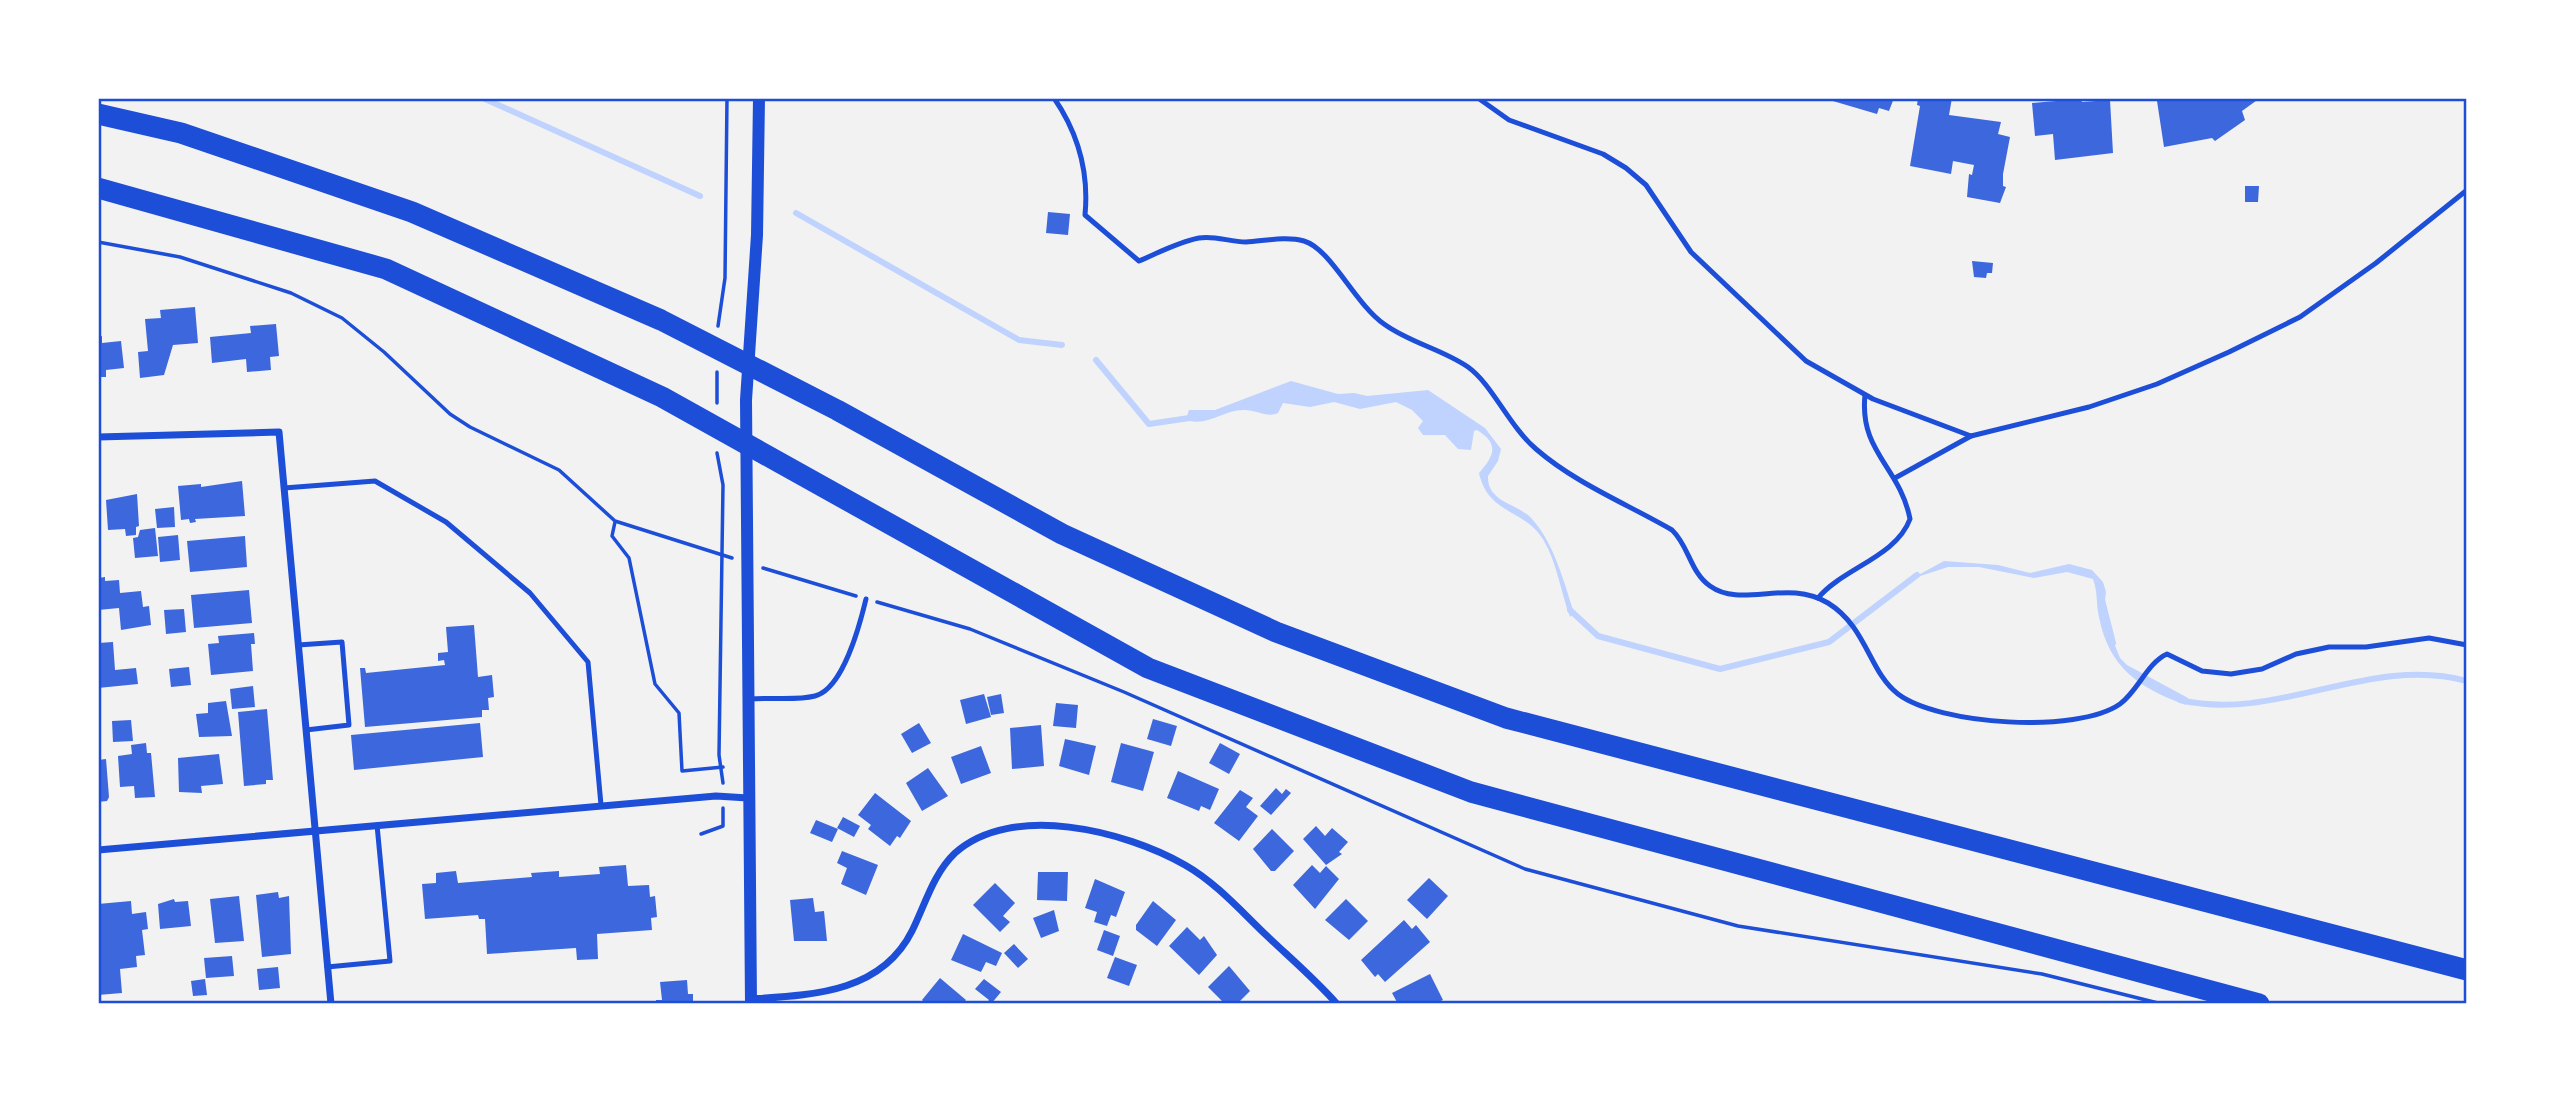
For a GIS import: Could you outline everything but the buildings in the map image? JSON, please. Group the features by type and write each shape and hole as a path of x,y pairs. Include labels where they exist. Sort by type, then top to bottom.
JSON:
{"highway":[{"path":"98,114 180,133 411,212 661,320 837,410 1062,534 1276,632 1506,718 2467,970"},
{"path":"98,188 386,269 662,397 1148,668 1471,792 2259,1004"}],"street":[{"path":"759,98 757,235 746,400 751,1002 821,994 852,985 883,968 901,951 931,887 955,853 987,834 1023,825 1057,824 1146,847 1185,864 1222,893 1337,1004"},
{"path":"98,437 279,432 331,1004"},
{"path":"98,850 601,805 716,796 748,798"}],"lane":[{"path":"1054,98 1083,161 1087,180 1085,215 1139,261 1202,238 1231,241 1288,240 1313,245 1329,259 1365,308 1384,324 1420,345 1456,360 1477,374 1509,421 1536,449 1573,475 1672,530 1680,538 1701,578 1710,586 1731,596 1796,591 1818,598 1848,618 1881,674 1899,694 1912,702 1949,713 1991,720 2065,720 2110,710 2128,697 2162,656 2172,654 2202,671 2231,674 2262,668 2296,654 2329,647 2365,647 2429,638 2467,645"},
{"path":"1478,98 1510,120 1602,155 1626,168 1646,185 1690,252 1806,361 1866,394 1971,436"},
{"path":"1895,478 1971,436 2089,407 2157,384 2300,317 2376,262 2467,190"},
{"path":"1818,598 1833,581 1878,554 1907,529 1910,519 1908,507 1895,478 1869,439 1864,424 1866,394"},
{"path":"284,488 375,481 446,522 530,593 588,662 601,805"},
{"path":"748,699 818,696 836,680 859,629 866,599"},
{"path":"298,645 342,642 349,725 306,730"},
{"path":"327,967 390,961 377,824"}],"path":[{"path":"98,242 180,257 291,293 342,318 384,352 450,414 470,427 559,470 615,521 673,541"},
{"path":"615,521 612,536 629,558 655,684 679,713 682,771 723,767"},
{"path":"811,582 996,640 1213,731 1525,869 1738,926 2042,974 2162,1004"},
{"path":"701,834 723,826"}],"water":[{"path":"1291,381 1338,394 1367,396 1428,390 1485,428 1501,449 1498,461 1488,476 1492,492 1526,514 1540,529 1558,563 1574,613 1570,617 1544,541 1528,523 1490,497 1484,487 1479,473 1491,456 1492,445 1477,430 1474,431 1471,450 1458,449 1445,435 1423,435 1418,428 1423,421 1412,410 1396,402 1360,409 1334,402 1310,407 1283,403 1278,413 1274,414 1238,410 1198,422 1190,421 1187,416 1189,410 1215,410"},
{"path":"1944,561 1998,565 2030,573 2069,564 2092,570 2103,582 2106,592 2103,616 2120,658 2127,665 2188,698 2186,705 2140,683 2119,663 2104,635 2093,579 2067,572 2034,578 1979,567 1948,567 1911,579"}],"waterway":[{"path":"483,98 700,196"},
{"path":"796,213 1019,340 1062,345"},
{"path":"1096,360 1149,424 1196,417"},
{"path":"1570,610 1598,636 1720,669 1829,642 1917,575"},
{"path":"2102,600 2113,643"},
{"path":"2180,700 2216,705 2252,703 2395,676 2431,675 2467,681"}]}
